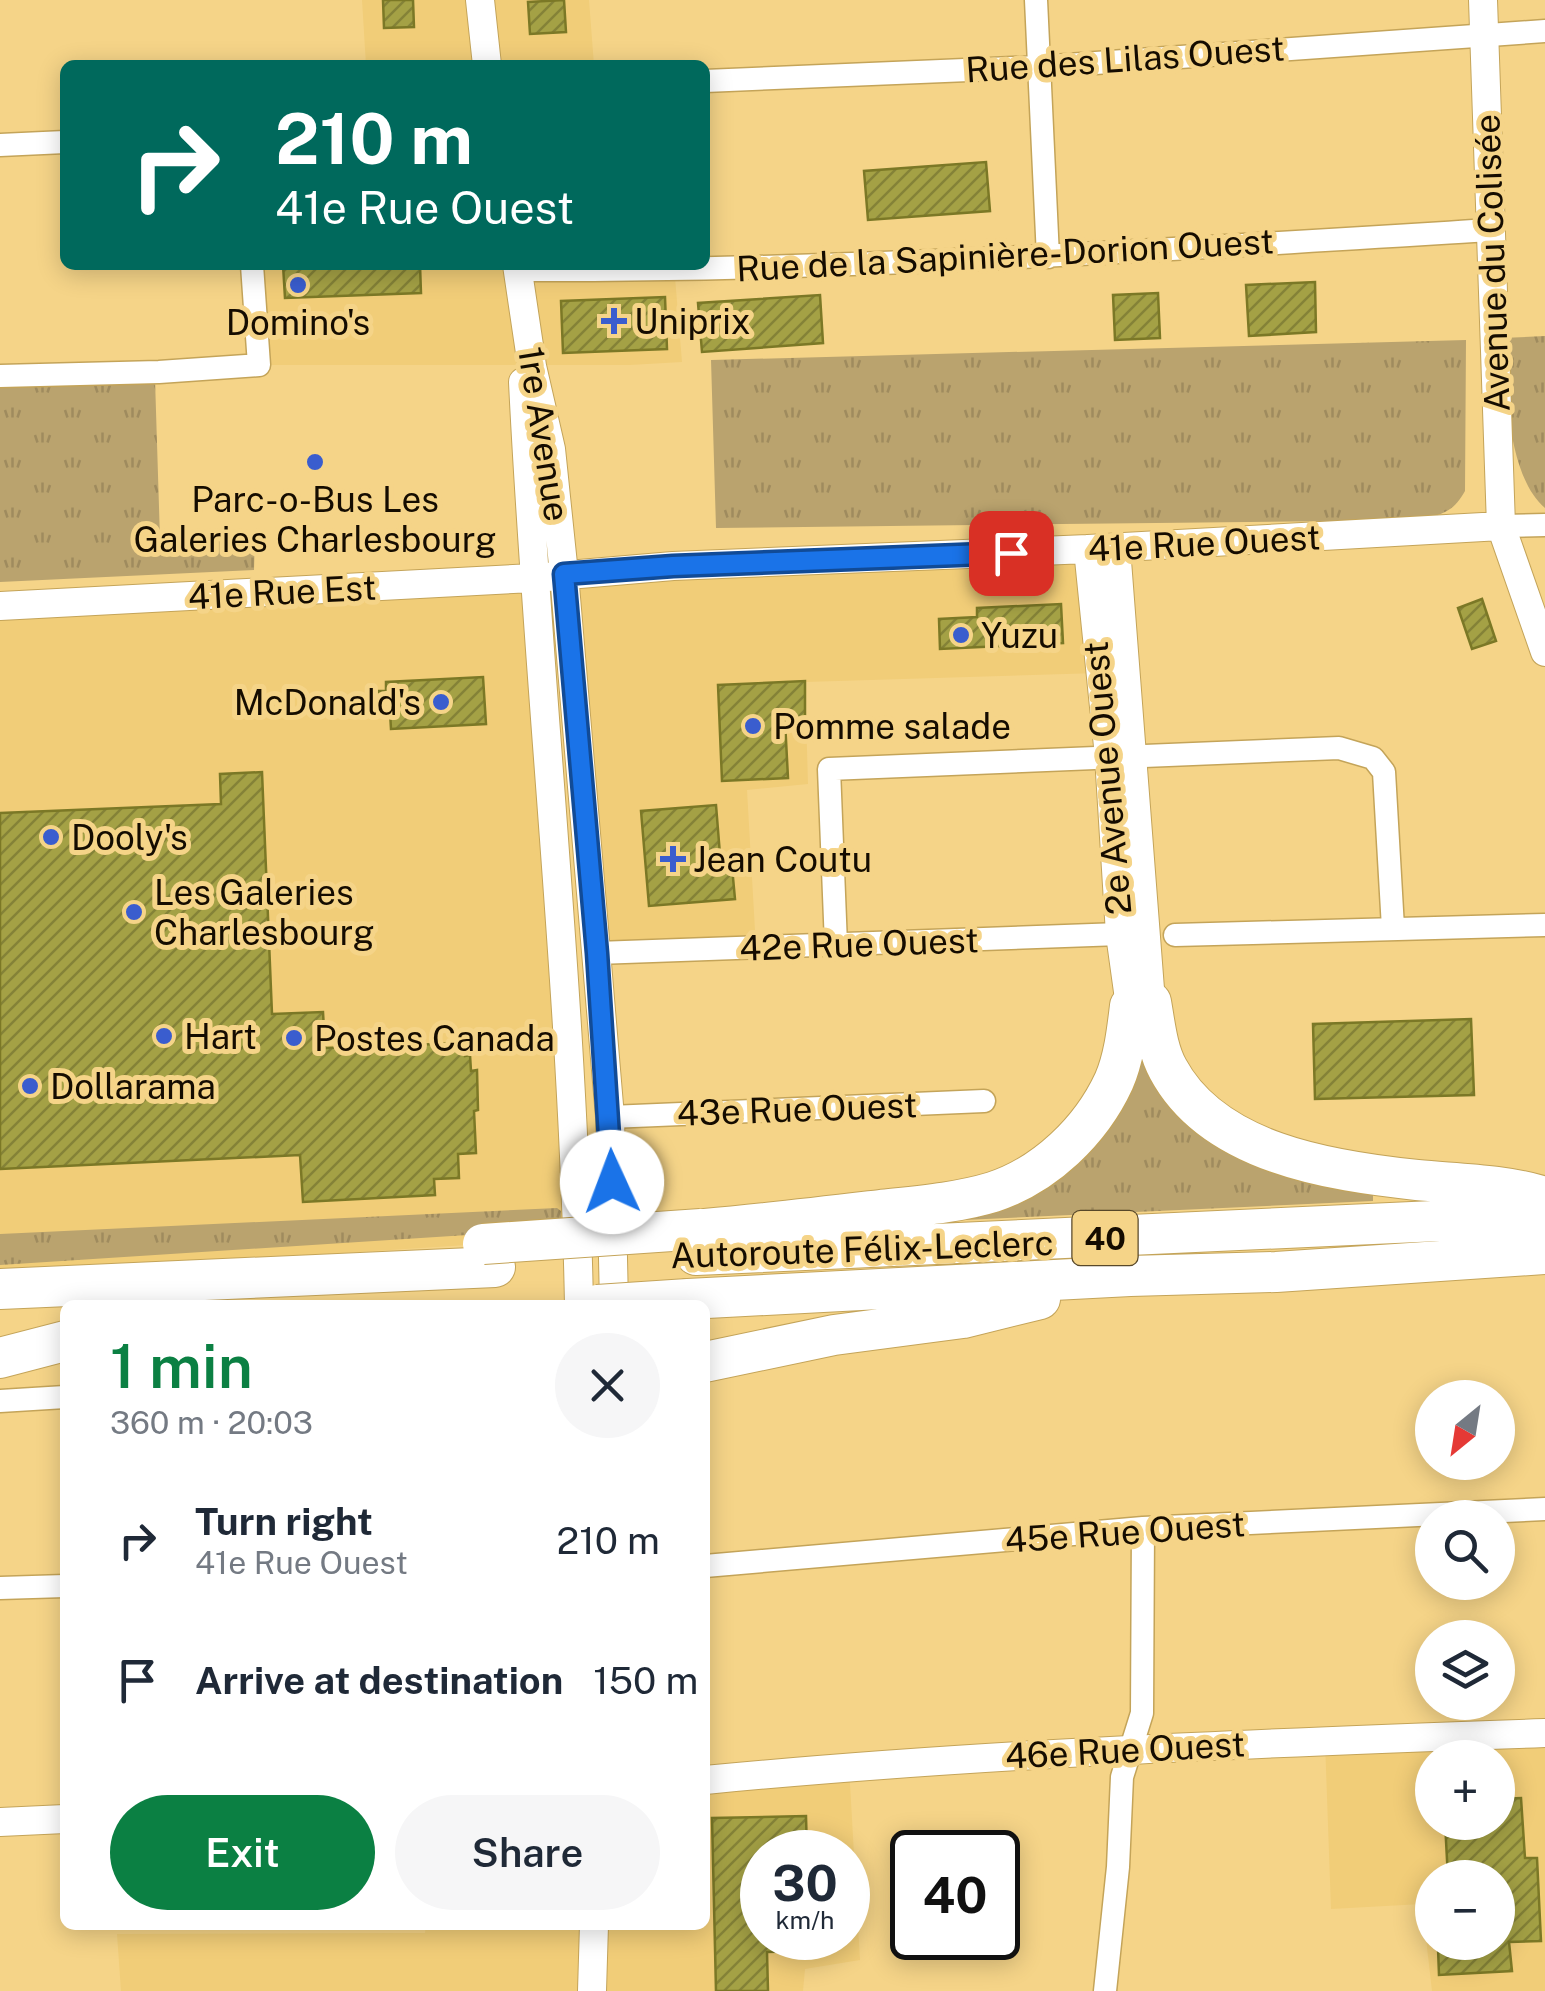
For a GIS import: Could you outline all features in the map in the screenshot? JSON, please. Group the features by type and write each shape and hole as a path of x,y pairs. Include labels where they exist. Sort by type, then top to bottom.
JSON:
{"highway":[{"path":"1141,1004 1166,1066 1184,1094 1216,1123 1286,1155 1524,1215"},
{"path":"699,1242 992,1192 1029,1177 1066,1148 1096,1112 1114,1080 1141,1004"},
{"name":"Autoroute Félix-Leclerc","path":"0,1290 699,1242 1524,1215"},
{"name":"Autoroute Félix-Leclerc","path":"1524,1215 1545,1254"},
{"name":"Autoroute Félix-Leclerc","path":"688,1300 1276,1272 1524,1215"},
{"path":"0,1274 489,1256"},
{"path":"710,1361 834,1335 963,1318 1130,1276"},
{"path":"0,1333 60,1330"},
{"path":"0,1358 60,1342"}],"street":[{"path":"480,0 486,60"},
{"path":"1036,0 1048,257"},
{"name":"Avenue du Colisée","path":"1483,0 1501,526 1545,652"},
{"name":"Rue des Lilas Ouest","path":"710,82 1039,67 1545,31"},
{"path":"0,145 60,142"},
{"name":"Rue de la Sapinière-Dorion Ouest","path":"710,268 1048,257 1491,230"},
{"path":"0,376 259,366 252,270"},
{"name":"Rue de la Sapinière-Dorion Ouest","path":"519,272 659,270"},
{"name":"1re Avenue","path":"519,272 532,366 551,449 564,574 610,1118 614,1300"},
{"name":"1re Avenue","path":"519,272 532,578 572,1115 579,1300"},
{"name":"41e Rue Ouest","path":"564,574 1545,526"},
{"name":"2e Avenue Ouest","path":"1102,548 1141,1004"},
{"name":"41e Rue Est","path":"0,606 564,574"},
{"path":"836,945 828,769 1340,748 1373,758 1384,772 1393,928"},
{"name":"2e Avenue Ouest","path":"1120,756 1120,934 1141,1004"},
{"path":"1175,935 1545,925"},
{"name":"42e Rue Ouest","path":"597,953 1120,934"},
{"name":"43e Rue Ouest","path":"610,1118 984,1101"},
{"path":"0,1401 60,1397"},
{"name":"45e Rue Ouest","path":"710,1566 1143,1528 1545,1509"},
{"path":"1105,1991 1118,1867 1122,1777 1142,1713 1143,1528"},
{"path":"0,1588 60,1586"},
{"name":"46e Rue Ouest","path":"710,1780 849,1766 1129,1748 1545,1733"},
{"path":"0,1822 60,1818"},
{"path":"592,1991 594,1930"}],"shaded area":[{"path":"362,0 589,0 594,60 366,60"},
{"path":"252,270 674,270 682,362 259,365"},
{"path":"1088,549 1099,673 805,682 808,784 747,790 756,948 597,953 564,574"},
{"path":"533,578 577,1229 483,1244 0,1275 0,606"},
{"path":"1545,1733 1545,1991 1432,1991 1428,1960 1515,1960 1515,1860 1415,1860 1415,1904 1331,1909 1325,1741"},
{"path":"849,1766 853,1830 740,1830 740,1960 860,1960 805,1969 803,1991 121,1991 117,1934 710,1930 710,1780"}],"green space":[{"path":"1545,336 1545,508 1532,493 1516,453 1507,404 1502,338"},
{"path":"1466,340 1465,491 1451,509 1433,516 1416,520 716,528 711,360"},
{"path":"155,379 160,539 255,534 254,570 0,582 0,386"},
{"path":"1137,1031 1154,1071 1373,1186 1373,1201 964,1220 963,1209 1012,1195"},
{"path":"557,1208 561,1211 561,1229 0,1265 0,1234"}],"building":[{"path":"383,0 413,0 414,27 384,28"},
{"path":"564,0 566,32 530,34 528,2"},
{"path":"986,162 990,211 868,220 864,171"},
{"path":"283,270 420,270 421,293 285,298"},
{"path":"1315,282 1316,332 1249,336 1246,285"},
{"path":"1158,293 1160,338 1115,340 1113,295"},
{"path":"820,295 823,343 702,352 698,303"},
{"name":"Uniprix","path":"665,297 667,349 563,353 561,301"},
{"path":"1482,599 1496,641 1472,649 1458,608"},
{"path":"1061,604 1063,643 940,649 939,619 977,617 977,608"},
{"path":"483,677 486,724 391,729 390,712 380,713 379,691 386,691 386,682"},
{"path":"805,681 805,720 785,721 788,778 722,781 718,685"},
{"name":"Les Galeries Charlesbourg","path":"262,772 272,1014 323,1012 325,1048 464,1043 471,1071 477,1070 476,1153 458,1154 459,1178 434,1179 435,1195 303,1202 300,1155 0,1169 0,813 221,804 220,774"},
{"path":"716,805 721,867 732,867 735,899 649,906 641,811"},
{"path":"1471,1019 1474,1095 1315,1099 1313,1024"},
{"path":"1515,1798 1521,1798 1525,1858 1537,1858 1541,1941 1515,1942 1515,1860 1447,1860 1446,1840 1515,1840"},
{"path":"806,1816 806,1830 740,1830 740,1960 767,1960 768,1991 716,1991 712,1818"},
{"path":"1438,1960 1511,1960 1512,1971 1439,1975"}],"place":[{"name":"Domino's","path":"298,285"},
{"name":"Uniprix","path":"614,321"},
{"name":"Parc-o-Bus Les Galeries Charlesbourg","path":"315,462"},
{"name":"Yuzu","path":"961,635"},
{"name":"McDonald's","path":"441,702"},
{"name":"Pomme salade","path":"753,726"},
{"name":"Dooly's","path":"51,837"},
{"name":"Jean Coutu","path":"673,859"},
{"name":"Les Galeries Charlesbourg","path":"134,912"},
{"name":"Hart","path":"164,1036"},
{"name":"Postes Canada","path":"294,1038"},
{"name":"Dollarama","path":"30,1086"}],"route":[{"path":"612,1182 597,953 564,574 1011,553"}]}
